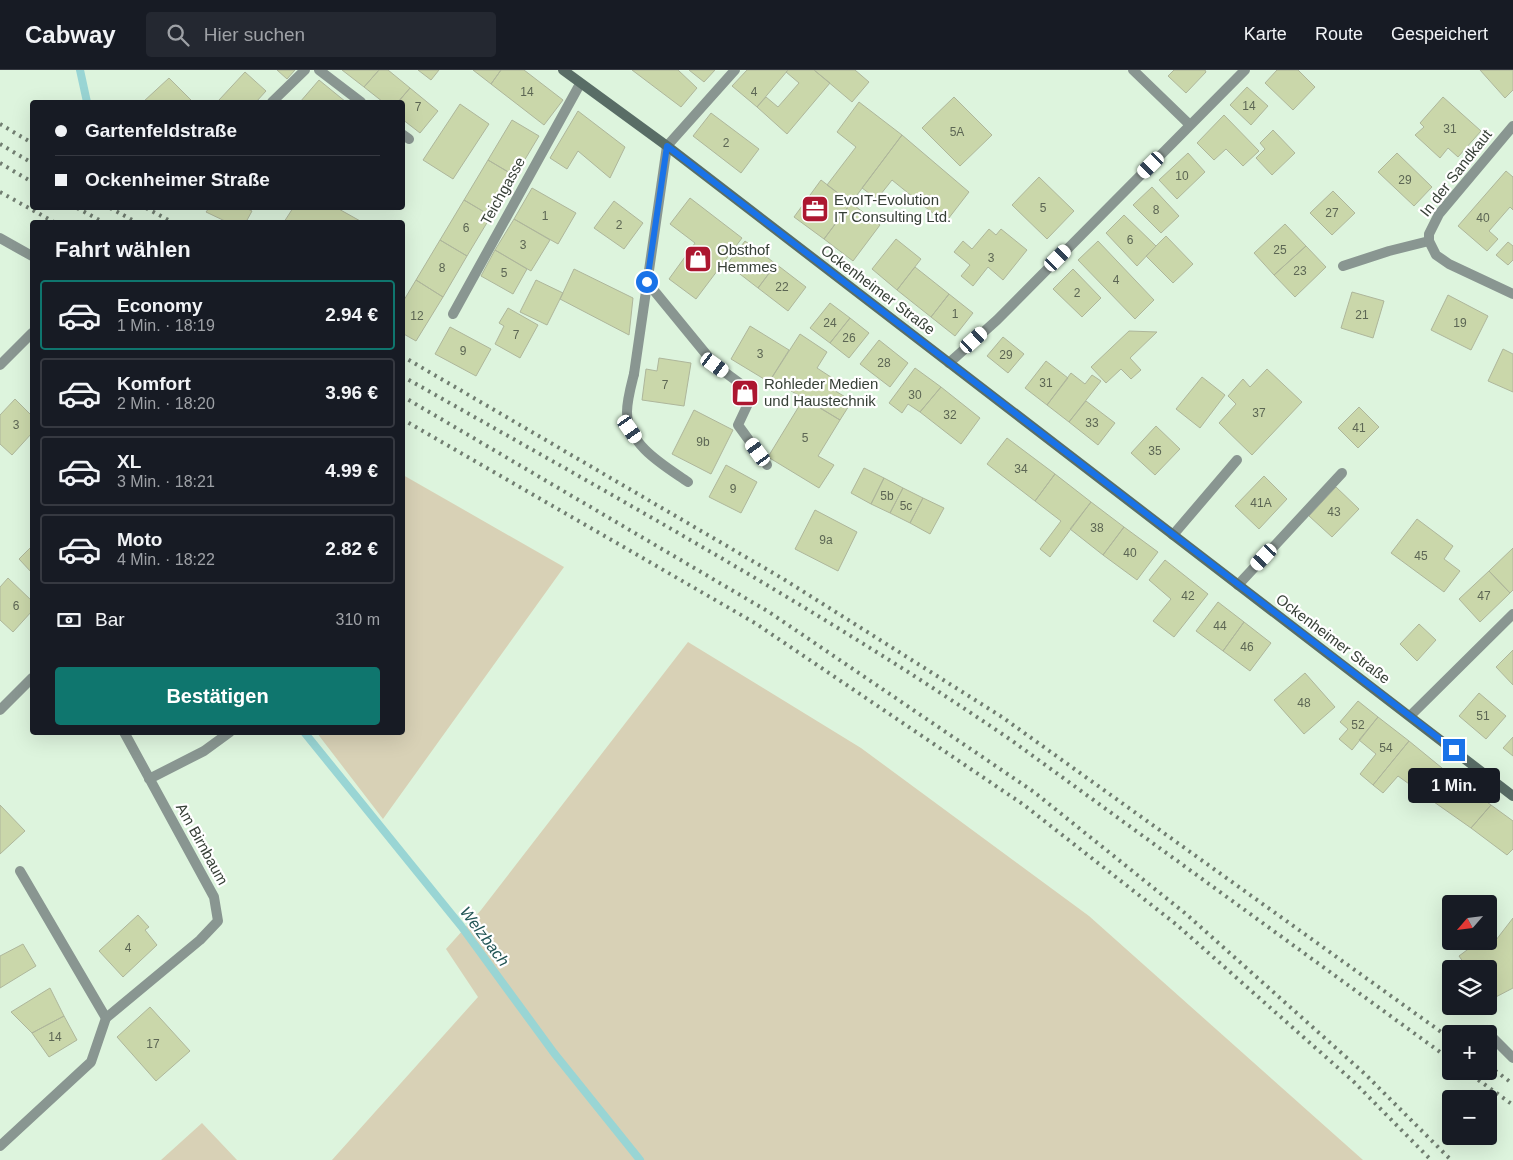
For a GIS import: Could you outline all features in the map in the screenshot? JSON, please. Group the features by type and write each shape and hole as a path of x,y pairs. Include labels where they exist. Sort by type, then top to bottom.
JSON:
{"main road":[{"name":"Ockenheimer Straße","path":"562,70 667,146 1513,796"}],"street":[{"path":"274,100 305,70"},
{"path":"319,70 358,100"},
{"path":"688,482 661,464 642,446 630,429 626,412 634,374 667,146 735,70"},
{"path":"1133,70 1190,125"},
{"path":"949,363 997,320 1245,70"},
{"name":"Teichgasse","path":"453,314 580,84"},
{"name":"In der Sandkaut","path":"1513,126 1439,214 1431,227 1429,241 1436,255 1449,264 1513,294"},
{"path":"0,238 30,255"},
{"name":"In der Sandkaut","path":"1343,266 1389,251 1429,241"},
{"path":"647,282 715,365 753,393 738,425 767,465"},
{"path":"0,365 30,335"},
{"path":"1173,535 1237,460"},
{"path":"1238,585 1342,472"},
{"path":"1410,716 1513,614"},
{"path":"0,710 30,680"},
{"name":"Am Birnbaum","path":"106,1018 200,940 218,922 214,897 126,735"},
{"path":"149,779 204,751 226,735"},
{"path":"0,1146 92,1062 106,1018 20,871"},
{"path":"1497,1043 1513,1058"}],"shaded area":[{"path":"405,476 564,567 383,819 319,735 405,735"},
{"path":"688,642 861,748 1089,916 1363,1160 332,1160 478,997 446,949 481,910"},
{"path":"202,1123 237,1160 161,1160"}],"building":[{"path":"277,70 295,70 287,79"},
{"path":"342,70 379,70 364,87"},
{"path":"379,70 388,70 410,88 400,100 380,100 364,87"},
{"path":"418,70 439,70 431,80"},
{"path":"473,70 501,70 491,84"},
{"path":"501,70 524,70 563,100 544,125 491,84"},
{"path":"632,70 678,70 697,88 681,107"},
{"path":"689,70 715,70 704,82"},
{"path":"747,70 788,70 757,107 732,86"},
{"path":"788,70 814,70 830,83 787,134 757,107 766,97 778,107 799,83 786,72"},
{"path":"814,70 855,70 869,82 852,102"},
{"path":"1174,70 1205,70 1206,72 1186,93 1168,76"},
{"path":"1277,70 1298,70 1315,87 1293,110 1265,83"},
{"path":"1480,70 1513,70 1513,90 1505,98"},
{"path":"245,72 266,91 258,100 219,100"},
{"path":"169,78 191,100 145,100"},
{"path":"319,80 344,100 302,100"},
{"path":"1247,87 1268,106 1251,125 1230,105"},
{"path":"410,88 438,111 420,133 405,121 405,100 400,100"},
{"path":"954,97 992,135 960,166 922,128"},
{"path":"1443,97 1481,131 1458,157 1448,148 1440,158 1415,135 1424,127 1420,123"},
{"path":"859,102 902,135 851,203 827,185 856,147 837,132"},
{"path":"460,104 489,124 453,179 423,160"},
{"path":"578,111 625,147 610,178 578,151 567,169 550,158"},
{"path":"711,113 759,149 741,173 693,136"},
{"path":"1224,115 1259,151 1243,166 1226,149 1214,160 1197,143"},
{"path":"512,120 539,136 515,176 488,160"},
{"path":"1273,130 1295,153 1272,175 1256,158 1265,149 1260,143"},
{"path":"902,135 969,192 945,223 892,180 877,199 862,188"},
{"path":"1188,153 1205,172 1177,199 1159,180"},
{"path":"1397,153 1432,187 1414,206 1378,172"},
{"path":"488,160 515,176 491,216 464,200"},
{"path":"1506,171 1513,177 1513,210 1510,207 1489,231 1498,239 1487,251 1458,226"},
{"path":"1039,177 1074,211 1047,239 1012,205"},
{"path":"821,180 851,203 824,239 794,217"},
{"path":"1152,187 1179,216 1161,233 1133,205"},
{"path":"532,188 576,213 558,244 514,219"},
{"path":"1333,191 1355,213 1332,235 1310,213"},
{"path":"690,198 742,238 696,299 669,279 695,243 670,224"},
{"path":"464,200 491,216 467,256 440,240"},
{"path":"614,201 643,223 624,249 594,228"},
{"path":"851,203 880,225 853,261 824,239"},
{"path":"208,210 252,211 247,220 223,220 206,212"},
{"path":"292,210 341,210 358,220 285,220"},
{"path":"1124,215 1156,246 1137,266 1106,233"},
{"path":"514,219 550,240 531,271 495,250"},
{"path":"1285,224 1306,246 1274,275 1254,253"},
{"path":"989,229 996,235 1001,229 1027,250 1003,280 988,267 973,286 961,276 970,265 954,252 963,241 972,249"},
{"path":"1166,236 1193,264 1173,283 1146,256"},
{"path":"896,239 921,259 897,290 872,269"},
{"path":"440,240 467,256 443,297 416,280"},
{"path":"745,241 776,264 758,288 727,264"},
{"path":"1098,241 1154,300 1135,319 1078,260"},
{"path":"1508,242 1513,246 1513,260 1508,265 1496,255"},
{"path":"1306,246 1326,267 1295,297 1274,275"},
{"path":"495,250 527,269 513,294 481,276"},
{"path":"776,264 806,287 788,311 758,288"},
{"path":"915,267 949,294 931,317 897,290"},
{"path":"574,269 633,298 629,335 560,299"},
{"path":"1073,269 1101,298 1082,317 1053,289"},
{"path":"416,280 443,297 416,341 405,335 405,298"},
{"path":"536,280 563,293 547,325 520,312"},
{"path":"1352,292 1384,301 1373,338 1341,328"},
{"path":"949,294 973,313 955,336 931,317"},
{"path":"1448,295 1488,316 1471,350 1431,330"},
{"path":"830,303 850,318 830,343 810,328"},
{"path":"508,308 538,325 520,358 495,344 504,326 499,323"},
{"path":"850,318 869,333 849,358 830,343"},
{"path":"750,326 789,350 769,382 731,359"},
{"path":"450,327 491,349 476,376 435,354"},
{"path":"1129,331 1157,332 1130,358 1141,370 1131,379 1121,369 1106,383 1091,367"},
{"path":"800,334 827,352 817,368 837,381 832,389 852,401 840,420 771,379"},
{"path":"1003,337 1024,354 1008,373 987,356"},
{"path":"879,340 908,363 890,387 860,364"},
{"path":"1503,349 1513,354 1513,392 1488,381"},
{"path":"659,358 691,363 684,406 642,400 646,369 657,371"},
{"path":"1046,361 1068,378 1047,405 1025,388"},
{"path":"915,368 941,387 920,412 908,404 902,413 889,403"},
{"path":"1267,369 1302,402 1252,455 1219,423 1236,404 1228,396 1243,379 1250,387"},
{"path":"1071,373 1085,384 1092,375 1101,381 1069,422 1047,405"},
{"path":"1202,377 1225,395 1200,428 1176,409"},
{"path":"941,387 980,418 961,444 920,412"},
{"path":"804,398 840,420 818,456 834,465 819,488 768,457"},
{"path":"15,399 30,414 30,435 12,455 0,444 0,415"},
{"path":"1086,401 1115,423 1098,445 1069,422"},
{"path":"1359,407 1379,427 1358,448 1338,428"},
{"path":"694,410 733,430 711,474 672,454"},
{"path":"1156,426 1180,449 1155,475 1131,453"},
{"path":"1007,438 1055,474 1035,501 987,464"},
{"path":"726,465 757,482 741,513 709,497"},
{"path":"864,468 884,478 871,504 851,493"},
{"path":"1055,474 1091,502 1050,557 1040,549 1061,521 1035,501"},
{"path":"1264,476 1287,499 1259,529 1235,506"},
{"path":"884,478 903,488 890,513 871,504"},
{"path":"1336,487 1359,509 1332,537 1309,516"},
{"path":"903,488 923,498 910,523 890,513"},
{"path":"923,498 944,508 930,534 910,523"},
{"path":"1091,502 1124,527 1103,555 1070,529"},
{"path":"815,510 857,532 838,571 795,549"},
{"path":"1417,519 1453,546 1444,559 1460,571 1444,592 1391,553"},
{"path":"1124,527 1158,552 1137,580 1103,555"},
{"path":"30,548 30,571 19,559"},
{"path":"1513,548 1513,590 1510,593 1489,571"},
{"path":"1165,560 1208,594 1174,637 1153,621 1171,599 1149,580"},
{"path":"1489,571 1510,593 1480,622 1459,599"},
{"path":"8,578 30,599 30,613 13,632 0,620 0,587"},
{"path":"1218,602 1244,622 1223,651 1196,631"},
{"path":"1244,622 1271,643 1250,671 1223,651"},
{"path":"1419,624 1436,640 1417,661 1400,644"},
{"path":"1513,650 1513,685 1496,667"},
{"path":"1305,673 1335,707 1304,734 1274,700"},
{"path":"1479,693 1506,716 1486,739 1459,716"},
{"path":"1358,701 1378,717 1352,750 1339,739 1348,729 1340,722"},
{"path":"1378,717 1409,741 1373,785 1360,774 1376,754 1359,740"},
{"path":"1513,737 1513,756 1503,748"},
{"path":"1409,741 1453,777 1434,802 1398,776 1383,793 1373,785"},
{"path":"1453,777 1491,805 1471,828 1434,802"},
{"path":"0,805 25,831 0,854"},
{"path":"1491,805 1513,821 1513,849 1507,855 1471,828"},
{"path":"138,915 149,927 145,930 157,945 123,977 99,951"},
{"path":"1513,918 1513,988 1497,996 1497,960 1462,960 1459,956 1467,950 1498,950 1498,937"},
{"path":"23,944 36,966 0,988 0,956"},
{"path":"50,988 64,1016 32,1033 11,1012"},
{"path":"150,1007 190,1051 156,1081 117,1037"},
{"path":"64,1016 77,1040 49,1057 32,1033"}],"waterway":[{"name":"Welzbach","path":"80,70 87,100"},
{"name":"Welzbach","path":"306,735 461,926 554,1053 640,1160"}],"railway":[{"path":"0,124 30,142"},
{"path":"0,144 30,162"},
{"path":"0,163 30,181"},
{"path":"0,192 30,209"},
{"path":"32,210 50,220"},
{"path":"81,210 99,220"},
{"path":"114,210 132,220"},
{"path":"150,210 168,220"},
{"path":"405,358 785,580 1002,717 1442,1033"},
{"path":"405,378 634,507 862,643 937,691 1011,740 1442,1053"},
{"path":"405,398 769,612 1034,792 1186,914 1366,1075 1451,1160"},
{"path":"405,421 755,623 1024,805 1177,925 1354,1082 1431,1160"},
{"path":"1497,1072 1513,1084"},
{"path":"1478,1080 1513,1105"}],"place":[{"name":"EvoIT-Evolution IT Consulting Ltd.","path":"815,209"},
{"name":"Obsthof Hemmes","path":"698,259"},
{"name":"Rohleder Medien und Haustechnik","path":"745,393"}],"route":[{"path":"647,282 667,146 1454,750"}]}
